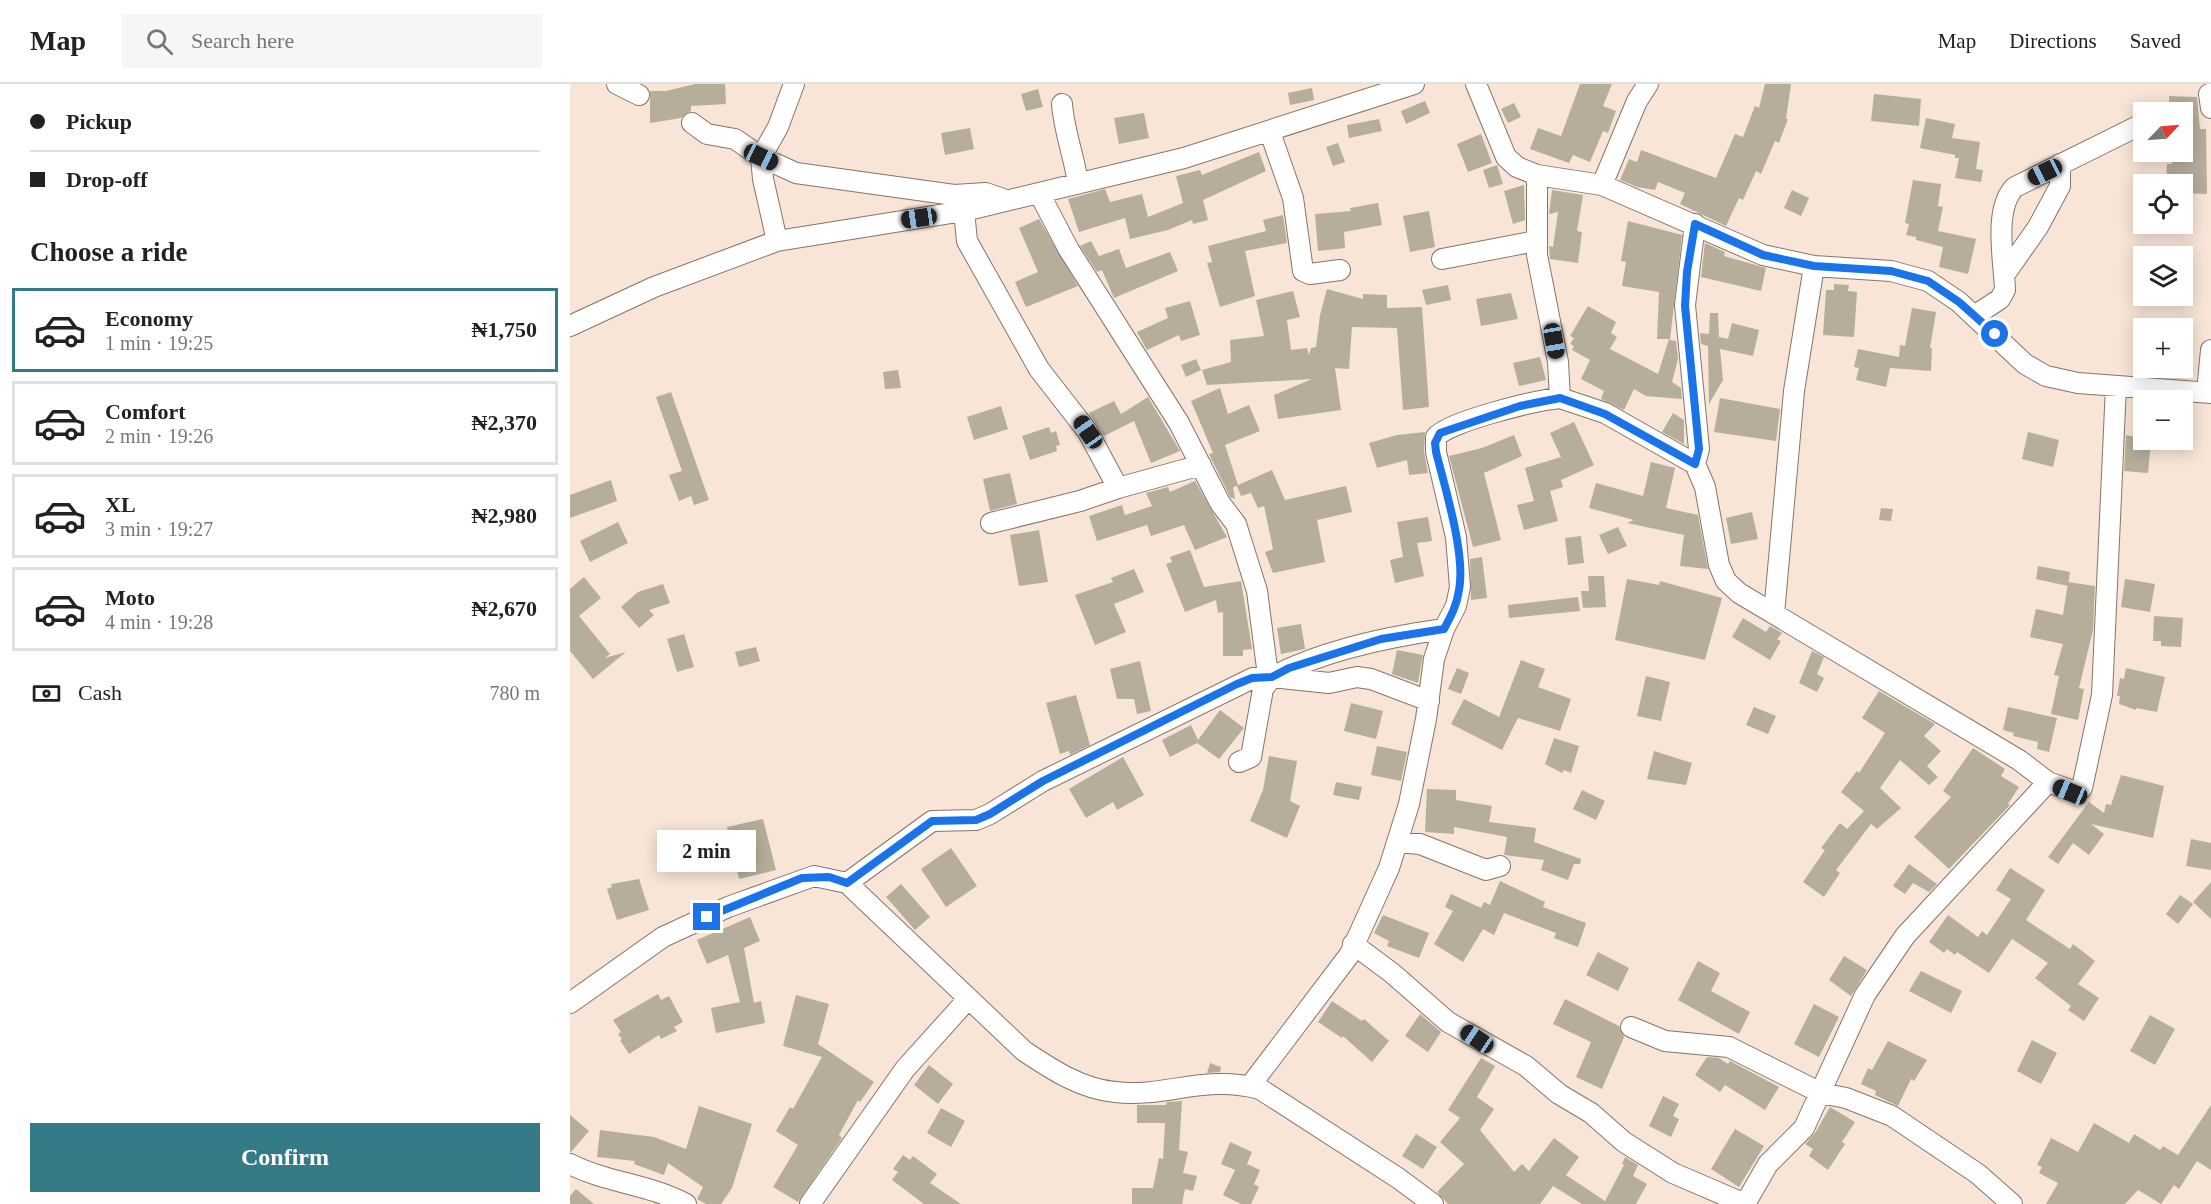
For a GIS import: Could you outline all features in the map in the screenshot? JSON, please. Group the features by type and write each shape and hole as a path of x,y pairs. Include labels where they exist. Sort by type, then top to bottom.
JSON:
{"street":[{"path":"617,84 639,95"},
{"path":"777,240 763,179 761,157 778,127 794,84"},
{"path":"570,326 654,287 777,240 964,211 1185,158 1414,84"},
{"path":"1476,84 1506,157 1517,167 1537,175 1565,177 1602,184 1763,255 1814,266 1891,271 1928,281 1974,316 2034,371 2078,383 2209,392 2211,351"},
{"path":"1602,184 1638,101 1648,84"},
{"path":"1062,104 1064,126 1075,160 1078,183"},
{"path":"692,123 707,134 735,139 761,157 796,173 954,195 986,193 1007,201"},
{"path":"1974,316 2000,299 2005,290 2002,208 2006,195 2015,187 2133,128"},
{"path":"1270,132 1293,198 1303,271 1310,274 1340,270"},
{"path":"2005,274 2038,227 2060,186 2060,164"},
{"path":"1537,175 1536,242 1558,362 1560,398"},
{"path":"1039,193 1069,250 1179,423 1220,503 1236,524 1257,591 1267,668 1272,677"},
{"path":"964,211 967,241 1039,369 1088,432 1118,488"},
{"path":"1695,224 1685,297 1699,449 1695,464"},
{"path":"1443,259 1536,242"},
{"path":"1774,614 1794,391 1814,266"},
{"path":"1250,1086 1342,966 1389,868 1409,804 1429,701 1434,659 1444,629 1456,606 1460,587 1456,537 1436,452 1436,437 1457,426 1488,416 1560,398 1615,418 1695,464 1705,487 1719,565 1726,581 1739,592 2000,748 2048,782 2070,792 2076,792 2082,788 2102,695 2116,386"},
{"path":"991,523 1080,501 1201,465"},
{"path":"1239,762 1251,757 1263,689 1272,677 1289,668 1381,639 1444,629"},
{"path":"847,883 932,821 976,820 990,814 1043,781 1252,678 1272,677 1315,683 1357,677 1371,679 1429,701"},
{"path":"1353,944 1392,973 1448,1022 1534,1071 1559,1094 1591,1113 1624,1142 1673,1173 1745,1204 1768,1164 1804,1128 1865,995 1885,963 1905,936 2048,782"},
{"path":"1398,842 1420,844 1486,870 1500,866"},
{"path":"570,1003 663,937 728,907 814,876 829,877 847,883 1023,1051 1056,1072 1087,1086 1115,1092 1147,1091 1208,1082 1237,1083 1260,1089 1413,1198 1433,1204"},
{"path":"810,1204 905,1069 969,999"},
{"path":"1631,1027 1665,1041 1729,1047 1821,1093 1846,1098 1892,1116 1978,1174 2012,1204"},
{"path":"570,1164 594,1176 646,1187 686,1204"}],"building":[{"path":"695,84 725,84 726,104 691,106 691,111 681,118 650,123 650,91 666,91"},
{"path":"1580,84 1612,84 1603,106 1616,111 1608,133 1603,131 1590,162 1573,155 1569,163 1530,149 1538,128 1561,136"},
{"path":"1765,84 1791,84 1786,119 1788,119 1779,143 1775,141 1761,174 1756,171 1743,200 1739,198 1726,226 1680,204 1685,193 1658,182 1655,190 1637,187 1620,180 1629,159 1637,162 1641,150 1716,178 1735,134 1743,137 1755,106 1759,108"},
{"path":"1312,88 1314,100 1290,105 1288,93"},
{"path":"1038,89 1043,107 1026,111 1021,94"},
{"path":"1874,94 1921,99 1919,126 1871,121"},
{"path":"2169,96 2197,97 2200,129 2206,129 2207,194 2193,193 2193,174 2166,174 2167,164 2193,162 2193,102 2169,102"},
{"path":"1425,101 1430,113 1406,124 1401,111"},
{"path":"1514,103 1521,117 1508,123 1501,109"},
{"path":"1144,113 1149,138 1119,144 1114,118"},
{"path":"1926,118 1955,124 1952,138 1980,142 1976,169 1983,170 1981,182 1955,178 1959,158 1955,158 1955,155 1920,148"},
{"path":"1379,119 1382,131 1349,138 1347,125"},
{"path":"970,128 974,149 945,155 941,133"},
{"path":"1481,134 1492,163 1468,172 1457,144"},
{"path":"1338,143 1345,162 1333,166 1326,147"},
{"path":"1259,152 1266,171 1203,200 1208,220 1193,224 1192,220 1168,230 1130,239 1125,218 1079,232 1068,199 1105,189 1110,202 1142,194 1148,217 1183,203 1176,176 1200,170 1202,175"},
{"path":"1497,165 1503,184 1489,188 1483,170"},
{"path":"1913,180 1941,184 1938,206 1943,207 1938,231 1976,239 1968,274 1939,267 1943,247 1906,235 1909,224 1905,223"},
{"path":"1524,185 1525,220 1513,224 1504,191"},
{"path":"1552,190 1583,195 1577,231 1582,232 1578,263 1550,259 1549,246 1553,247 1558,212 1549,214"},
{"path":"1792,190 1809,198 1801,216 1784,208"},
{"path":"1378,203 1382,225 1344,232 1345,248 1318,251 1315,214 1351,211 1350,208"},
{"path":"1429,211 1435,247 1410,252 1403,216"},
{"path":"1283,215 1287,243 1245,251 1255,296 1220,307 1207,263 1212,262 1208,246 1266,231 1263,220"},
{"path":"1039,219 1078,286 1026,307 1015,282 1038,272 1019,228"},
{"path":"1628,221 1682,235 1670,340 1676,341 1678,359 1672,382 1681,388 1682,399 1646,396 1634,389 1624,410 1601,399 1604,391 1581,379 1590,360 1572,350 1574,346 1570,344 1574,338 1570,336 1588,306 1616,322 1611,333 1617,337 1610,349 1658,374 1669,339 1657,339 1659,292 1622,286 1626,262 1621,261"},
{"path":"1091,241 1099,256 1119,249 1126,268 1170,252 1178,271 1114,298 1102,270 1097,272 1080,246"},
{"path":"1705,243 1725,252 1724,256 1766,268 1761,291 1701,277"},
{"path":"1834,284 1849,285 1848,291 1857,292 1854,337 1823,335 1826,290 1834,290"},
{"path":"1448,285 1451,300 1426,305 1422,290"},
{"path":"1327,289 1363,299 1363,294 1387,295 1387,308 1422,307 1429,407 1403,410 1397,328 1352,327 1349,369 1335,368 1341,410 1278,419 1274,395 1312,379 1207,385 1202,370 1231,362 1230,340 1264,336 1256,300 1293,291 1300,317 1287,320 1291,350 1307,348 1309,355 1311,348 1316,347 1320,315"},
{"path":"1511,293 1518,319 1481,326 1476,299"},
{"path":"1190,301 1200,335 1181,341 1179,335 1147,350 1137,332 1168,318 1165,308"},
{"path":"1912,308 1936,312 1930,348 1932,348 1931,371 1890,368 1886,387 1856,380 1859,368 1854,367 1858,349 1899,357 1900,345 1905,346"},
{"path":"1710,313 1718,313 1719,337 1728,339 1732,323 1759,330 1753,356 1720,349 1723,380 1709,404 1708,346 1701,344 1700,333 1709,334"},
{"path":"1540,357 1546,380 1519,386 1513,363"},
{"path":"1196,359 1201,370 1186,377 1181,365"},
{"path":"898,370 901,388 885,389 883,372"},
{"path":"1220,388 1228,414 1249,405 1260,431 1225,445 1238,485 1272,470 1285,500 1346,486 1352,512 1317,520 1325,562 1273,573 1265,552 1273,549 1264,506 1258,508 1251,493 1241,496 1237,486 1233,487 1235,499 1230,497 1209,454 1213,453 1191,401"},
{"path":"671,392 709,500 694,505 691,496 679,501 669,475 682,471 656,397"},
{"path":"1148,397 1180,451 1151,463 1134,421 1104,436 1089,413 1114,401 1121,414"},
{"path":"1720,398 1780,409 1776,441 1714,432"},
{"path":"1001,406 1008,429 974,440 967,417"},
{"path":"1673,413 1684,420 1684,444 1662,432"},
{"path":"1574,422 1594,465 1561,480 1563,487 1550,491 1558,521 1524,530 1517,505 1534,501 1525,468 1561,457 1550,433"},
{"path":"1049,427 1051,433 1056,431 1060,445 1056,446 1057,451 1030,460 1022,436"},
{"path":"1425,432 1424,452 1428,473 1409,475 1407,460 1377,468 1369,443 1397,435"},
{"path":"2028,432 2059,440 2053,467 2022,459"},
{"path":"1514,435 1522,456 1484,473 1501,540 1473,547 1449,456 1482,448"},
{"path":"2126,435 2133,436 2133,450 2150,450 2148,473 2124,471"},
{"path":"1651,462 1675,468 1666,508 1698,515 1708,569 1680,566 1684,535 1627,523 1634,520 1589,508 1596,483 1643,496"},
{"path":"1010,473 1017,504 990,511 983,479"},
{"path":"611,480 617,501 570,518 570,495"},
{"path":"1195,481 1227,537 1195,550 1184,525 1151,536 1147,525 1097,541 1089,516 1122,505 1125,515 1152,506 1146,493 1168,487 1170,492"},
{"path":"1881,508 1893,509 1891,521 1879,520"},
{"path":"1752,512 1758,539 1731,544 1726,518"},
{"path":"1428,517 1432,541 1417,543 1424,576 1395,583 1390,560 1403,557 1397,522"},
{"path":"618,522 628,543 590,562 580,541"},
{"path":"1618,527 1627,546 1608,554 1599,535"},
{"path":"1039,530 1048,582 1019,586 1010,535"},
{"path":"1581,536 1584,563 1568,565 1565,538"},
{"path":"1190,550 1204,587 1241,581 1252,649 1243,650 1243,656 1223,656 1223,612 1218,613 1216,600 1185,612 1166,564 1172,562 1170,557"},
{"path":"1482,557 1487,598 1471,600 1470,559"},
{"path":"2038,566 2070,572 2068,586 2036,579"},
{"path":"1134,569 1144,592 1114,604 1126,632 1095,645 1075,595 1113,582 1111,578"},
{"path":"1588,576 1604,576 1606,607 1583,608 1581,591 1589,591"},
{"path":"584,577 601,598 579,616 610,654 605,658 626,652 593,679 570,651 570,589"},
{"path":"1627,579 1659,585 1660,581 1722,598 1705,660 1615,640"},
{"path":"2125,579 2155,584 2150,612 2121,607"},
{"path":"2068,582 2095,586 2093,630 2079,688 2084,689 2078,720 2051,714 2059,676 2054,675 2063,644 2030,637 2036,609 2063,615"},
{"path":"663,584 670,603 649,610 654,615 639,628 621,607 638,592"},
{"path":"1578,597 1580,611 1509,618 1508,605"},
{"path":"2154,616 2183,618 2181,647 2161,646 2161,641 2153,641"},
{"path":"1743,618 1766,632 1770,626 1782,633 1777,639 1781,641 1770,660 1732,637"},
{"path":"1301,624 1305,649 1281,654 1277,628"},
{"path":"684,634 694,667 677,672 667,639"},
{"path":"756,647 760,661 739,667 735,652"},
{"path":"1397,650 1423,655 1418,683 1392,674"},
{"path":"1812,651 1824,657 1817,674 1824,678 1817,692 1799,683"},
{"path":"1521,660 1545,669 1538,687 1571,699 1560,731 1518,718 1502,750 1451,724 1464,699 1499,717"},
{"path":"1140,661 1151,711 1137,714 1134,699 1117,699 1110,669"},
{"path":"1457,668 1469,673 1461,694 1448,689"},
{"path":"2126,668 2165,677 2157,712 2136,708 2136,710 2119,704 2120,696 2117,696 2120,678 2124,679"},
{"path":"1646,676 1670,682 1661,721 1637,716"},
{"path":"1879,691 1935,724 1924,736 1941,751 1927,766 1938,777 1929,785 1900,760 1880,788 1901,808 1877,829 1871,824 1836,870 1840,873 1824,897 1803,882 1825,850 1821,848 1840,823 1847,829 1864,811 1841,792 1857,771 1859,773 1885,733 1862,718"},
{"path":"1076,695 1090,745 1070,755 1069,751 1060,754 1046,703"},
{"path":"1351,703 1383,711 1376,739 1344,731"},
{"path":"1754,707 1776,716 1768,734 1746,725"},
{"path":"2008,707 2057,718 2049,752 2037,749 2038,742 2013,736 2014,733 2003,730"},
{"path":"1220,710 1244,728 1219,759 1197,743 1170,757 1162,740 1191,725 1198,740"},
{"path":"1554,738 1579,746 1571,773 1564,770 1562,773 1545,764"},
{"path":"1377,746 1407,752 1401,781 1371,775"},
{"path":"1973,748 2005,769 2001,776 2019,787 2008,804 2010,805 1949,869 1914,837 1951,797 1943,791"},
{"path":"1654,751 1692,763 1686,785 1647,779"},
{"path":"1269,756 1297,761 1290,801 1300,806 1287,838 1250,821 1263,790"},
{"path":"1123,757 1144,795 1117,810 1113,802 1086,818 1069,789"},
{"path":"2121,775 2164,786 2153,838 2091,824 2104,834 2089,855 2073,843 2058,864 2048,857 2089,802 2104,813 2106,804 2111,805"},
{"path":"1336,782 1362,787 1359,800 1333,795"},
{"path":"1427,789 1456,790 1456,800 1492,806 1489,822 1536,828 1534,842 1581,859 1580,864 1574,864 1568,880 1541,870 1544,860 1504,855 1507,837 1454,827 1454,834 1425,832"},
{"path":"1582,790 1605,801 1596,820 1573,809"},
{"path":"763,819 776,870 739,879 727,827"},
{"path":"2191,839 2211,843 2211,870 2186,866"},
{"path":"951,848 977,886 946,907 921,869"},
{"path":"1909,864 1937,884 1929,892 1913,883 1905,894 1893,886"},
{"path":"2010,868 2045,890 2026,920 2070,949 2073,944 2095,961 2078,984 2099,998 2084,1021 2068,1010 2071,1006 2035,978 2048,963 2012,939 1989,973 1957,952 1955,955 1947,949 1944,953 1929,942 1948,915 1978,937 1982,931 1987,935 2011,899 1996,890"},
{"path":"639,879 649,910 617,920 607,889 612,887 611,884"},
{"path":"1500,881 1545,902 1543,907 1586,923 1578,947 1554,938 1556,933 1504,913 1494,935 1483,929 1463,962 1434,944 1453,911 1445,907 1451,894 1481,908 1484,902 1490,905"},
{"path":"2211,882 2211,919 2193,902"},
{"path":"901,884 930,917 915,930 886,897"},
{"path":"2180,895 2193,904 2178,924 2166,914"},
{"path":"1383,915 1429,933 1419,958 1387,946 1389,941 1374,933"},
{"path":"750,917 760,941 744,948 754,1003 761,1001 765,1023 716,1033 711,1008 740,1002 728,955 707,964 697,940"},
{"path":"1598,952 1629,968 1618,991 1586,975"},
{"path":"1844,956 1867,970 1851,996 1829,980"},
{"path":"1698,961 1720,973 1711,991 1750,1012 1739,1034 1678,1000"},
{"path":"1921,971 1962,991 1951,1013 1909,991"},
{"path":"658,994 661,1000 669,996 683,1022 674,1027 677,1031 661,1039 659,1035 629,1054 620,1040 622,1039 618,1034 621,1032 613,1020"},
{"path":"796,995 829,1004 818,1044 874,1082 860,1102 858,1100 839,1135 842,1138 798,1202 773,1187 798,1145 776,1131 790,1107 793,1109 822,1057 783,1046"},
{"path":"1565,999 1619,1026 1624,1037 1602,1089 1576,1077 1591,1042 1553,1024"},
{"path":"1332,1001 1362,1021 1364,1019 1389,1041 1372,1062 1343,1036 1342,1038 1318,1022"},
{"path":"1814,1004 1839,1017 1819,1057 1794,1044"},
{"path":"1420,1014 1441,1032 1428,1052 1405,1036"},
{"path":"2150,1015 2175,1029 2155,1065 2130,1051"},
{"path":"2032,1040 2057,1053 2041,1084 2017,1071"},
{"path":"1888,1041 1927,1060 1914,1081 1911,1079 1898,1106 1875,1095 1876,1091 1861,1084 1868,1068 1872,1070"},
{"path":"1707,1057 1719,1058 1728,1064 1730,1061 1779,1087 1765,1110 1725,1085 1720,1092 1695,1075"},
{"path":"1481,1058 1495,1066 1477,1097 1494,1109 1480,1130 1514,1172 1522,1164 1529,1171 1554,1138 1579,1157 1566,1175 1605,1201 1624,1165 1622,1164 1625,1157 1638,1165 1633,1176 1647,1184 1636,1204 1582,1204 1553,1186 1540,1204 1448,1204 1437,1192 1464,1164 1440,1142 1460,1118 1448,1110"},
{"path":"1210,1063 1221,1067 1220,1072 1207,1073"},
{"path":"929,1065 953,1084 938,1104 914,1085"},
{"path":"1663,1096 1679,1104 1673,1116 1679,1119 1671,1137 1649,1126"},
{"path":"1182,1101 1179,1150 1188,1152 1183,1173 1197,1176 1193,1191 1185,1189 1182,1204 1132,1204 1132,1188 1153,1188 1159,1158 1163,1159 1165,1123 1137,1123 1137,1105 1166,1105 1167,1102"},
{"path":"2211,1105 2211,1170 2197,1161 2179,1189 2174,1185 2161,1204 2138,1190 2125,1204 2046,1204 2058,1183 2039,1173 2042,1167 2037,1165 2051,1138 2078,1152 2094,1123 2129,1143 2134,1134 2160,1150 2163,1146 2178,1155"},
{"path":"699,1106 752,1124 732,1188 721,1204 706,1204 697,1199 703,1187 668,1163 664,1175 634,1164 635,1161 597,1157 600,1130 654,1137 686,1149"},
{"path":"1830,1107 1855,1122 1842,1142 1845,1144 1828,1170 1809,1156 1813,1149 1805,1144 1815,1133"},
{"path":"941,1108 965,1121 951,1147 927,1133"},
{"path":"570,1115 589,1131 571,1152 570,1152"},
{"path":"1735,1129 1764,1146 1739,1187 1711,1169"},
{"path":"1416,1134 1437,1147 1423,1169 1402,1156"},
{"path":"1230,1142 1252,1152 1247,1164 1260,1170 1254,1184 1259,1187 1251,1204 1241,1204 1223,1195 1235,1170 1221,1164"},
{"path":"903,1155 910,1160 913,1156 937,1174 930,1183 961,1204 924,1204 892,1180 898,1172 893,1169"},
{"path":"576,1189 594,1204 570,1204 570,1196"}],"route":[{"path":"707,917 802,878 829,877 847,883 932,821 976,820 990,814 1043,781 1252,678 1272,677 1289,668 1381,639 1444,629 1456,606 1460,587 1456,537 1436,452 1436,437 1440,433 1520,406 1560,398 1605,414 1635,428 1695,464 1698,460 1699,449 1685,288 1695,224 1763,255 1814,266 1891,271 1928,281 1959,302 1995,334"}]}
